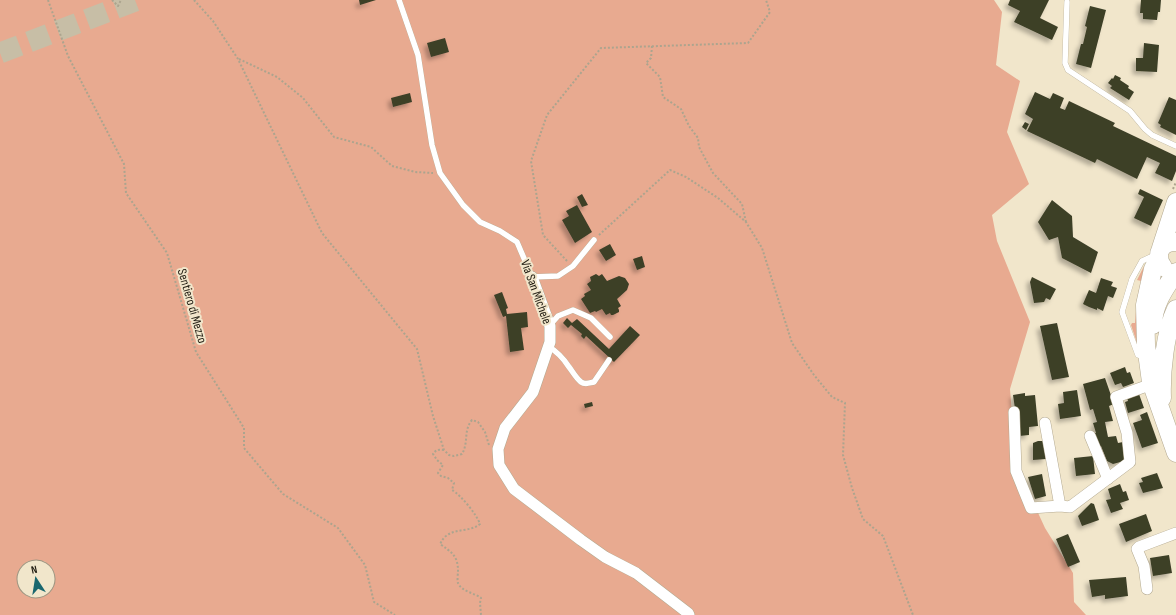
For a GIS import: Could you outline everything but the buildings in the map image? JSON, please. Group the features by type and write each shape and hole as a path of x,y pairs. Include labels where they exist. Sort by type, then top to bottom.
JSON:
{"main road":[{"path":"1175,206 1173,222 1176,235"},
{"path":"1163,417 1155,380 1153,322 1155,311 1159,302 1176,272 1169,271 1160,263 1175,206"},
{"path":"1164,250 1153,269 1145,305 1146,344 1152,384 1176,453"},
{"path":"1163,417 1162,384 1165,348 1176,309"}],"street":[{"name":"Via San Michele","path":"532,277 550,326 550,342 533,392 505,428 498,449 500,465 514,489 599,552 636,573 689,615"},
{"path":"1014,412 1016,471 1031,508 1060,506 1070,507 1130,462 1127,433 1116,397 1152,384"},
{"path":"1045,423 1060,506"},
{"path":"1090,436 1108,479"},
{"path":"1147,589 1144,566 1137,549 1176,533"}],"lane":[{"name":"Via San Michele","path":"399,0 418,55 432,145 440,173 463,205 480,222 500,231 518,242 532,277"},
{"path":"1067,2 1065,63 1068,70 1130,111 1152,135 1176,146"},
{"path":"532,277 558,276 572,266 594,240"},
{"path":"550,326 558,316 573,310 591,318 610,337"},
{"path":"548,346 559,355 582,383 587,384 594,382 609,360"}],"path":[{"name":"Sentiero di Mezzo","path":"48,0 68,56 124,164 126,193 167,253 196,352 244,428 244,448 283,494 338,528 365,565 374,602 395,615"},
{"path":"112,0 118,6 121,0"},
{"path":"194,0 213,21 238,59 322,233 417,349 433,416 444,450 449,455 454,456 462,454 466,448 467,425 472,420 478,422 485,432 491,449 498,449"},
{"path":"572,266 543,235 531,161 547,115 601,48 748,43 770,12 766,0"},
{"path":"652,46 651,58 646,63 660,77 663,97 681,109 689,126 698,138 699,147 713,173 742,204 746,222"},
{"path":"238,59 277,77 303,98 334,137 371,147 392,166 415,172 440,173"},
{"path":"594,240 670,170 686,177 718,198 746,222 762,248 792,344 832,397 845,403 843,455 852,488 863,519 884,536 913,615"},
{"path":"444,450 439,449 433,454 443,465 438,473 454,483 452,490 459,495 478,518 480,524 476,528 458,530 445,536 440,544 454,554 458,565 458,583 462,589 478,595 481,598 481,615"}],"shaded area":[{"path":"0,0 994,0 1002,12 996,65 1020,81 1007,132 1029,184 992,215 997,241 1030,322 1010,389 1016,465 1045,528 1073,573 1074,602 1086,615 0,615"},
{"path":"1144,266 1141,283 1138,346 1131,325 1132,323 1135,323 1137,299 1141,281 1137,280"}],"tunnel":[{"path":"0,53 138,0"}]}
